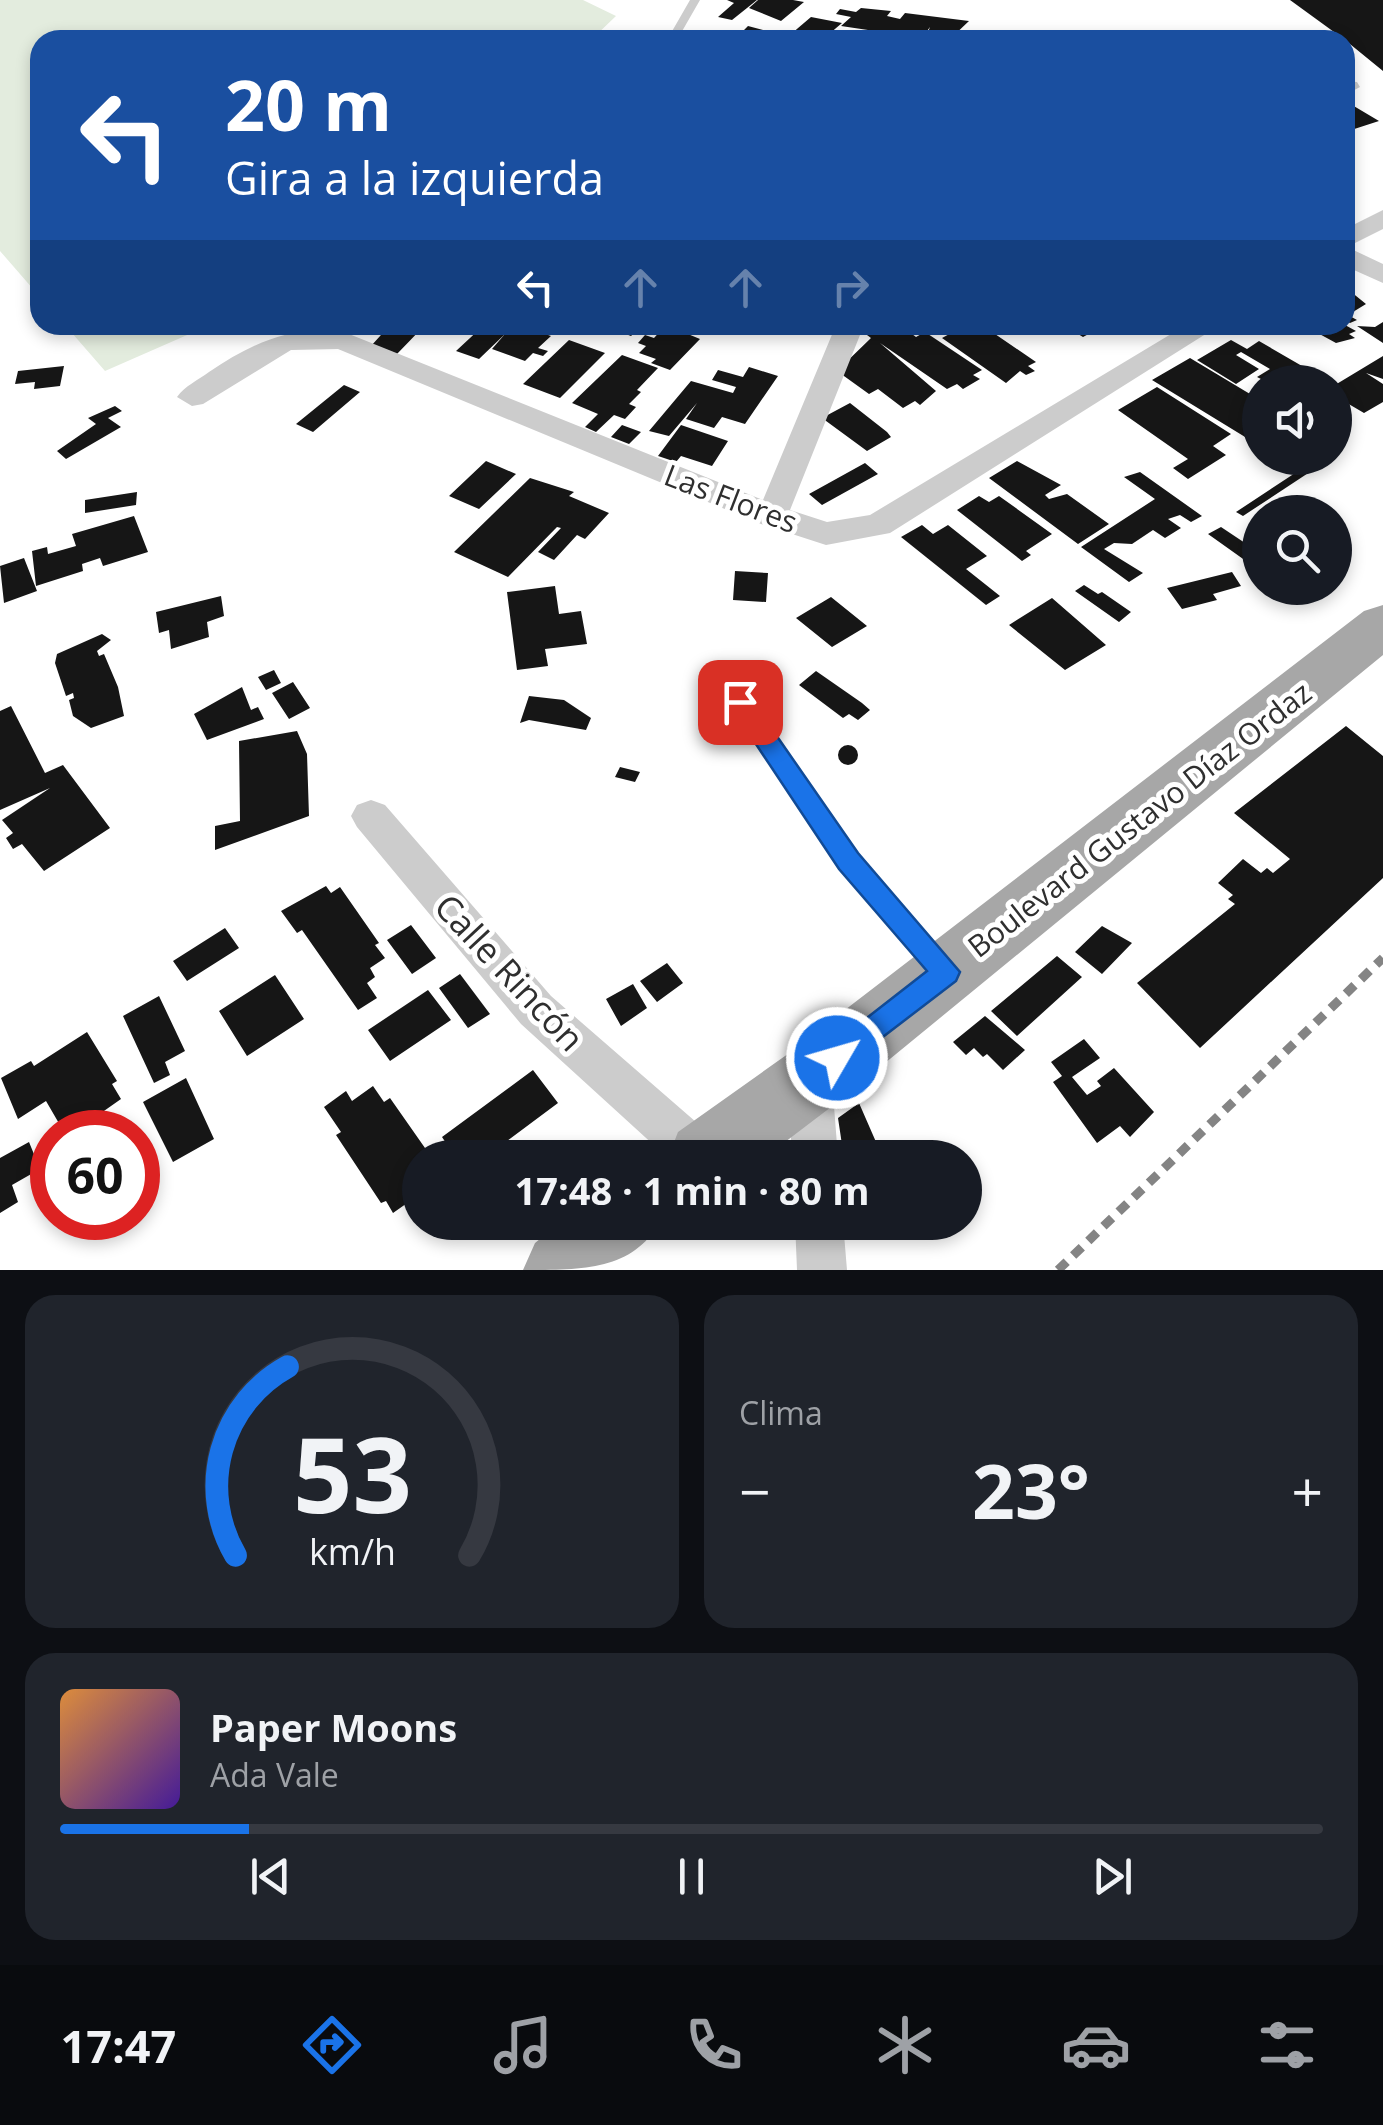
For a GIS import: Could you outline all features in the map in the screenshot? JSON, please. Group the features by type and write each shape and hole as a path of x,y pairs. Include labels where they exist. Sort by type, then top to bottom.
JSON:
{"main road":[{"name":"Boulevard Gustavo Díaz Ordaz","path":"728,1140 810,1080 1383,625"},
{"path":"562,1270 600,1240"}],"street":[{"path":"1355,234 1383,218"},
{"path":"1355,261 1383,275"},
{"name":"Las Flores","path":"192,397 294,338 309,335"},
{"name":"Las Flores","path":"357,335 772,516 826,534 878,525 1190,335"},
{"path":"772,516 846,335"},
{"name":"Calle Rincón","path":"372,816 536,1010 684,1140"},
{"path":"810,1080 814,1140"},
{"path":"820,1240 822,1270"}],"lane":[{"path":"678,30 695,0"},
{"path":"740,702 848,861 946,972"}],"shaded area":[{"path":"0,0 583,0 616,16 601,30 30,30 30,286 0,251"},
{"path":"74,335 187,335 105,371"}],"building":[{"path":"727,0 757,0 732,20 718,17 734,3"},
{"path":"758,0 804,2 781,21 749,8"},
{"path":"1290,0 1383,0 1383,71 1355,48 1355,30 1331,30"},
{"path":"861,8 891,11 887,16 900,19 905,13 969,21 960,30 868,30 841,26 851,17 836,14 840,9 856,12"},
{"path":"811,17 842,23 834,30 796,30"},
{"path":"1355,107 1379,121 1355,129"},
{"path":"1355,295 1366,304 1355,311"},
{"path":"1383,322 1383,343 1357,326 1375,327"},
{"path":"381,335 415,335 396,355 371,346"},
{"path":"473,335 504,335 479,359 456,351"},
{"path":"504,335 551,336 538,348 548,351 543,356 533,353 525,361 492,349"},
{"path":"645,335 690,335 700,339 670,370 639,353 646,346 638,343"},
{"path":"867,335 930,335 982,370 973,375 980,379 963,389 957,384 947,389 880,343 936,391 920,405 915,401 903,408 878,389 869,394 837,371 871,338"},
{"path":"996,335 1036,362 1028,366 1035,371 1026,375 1020,371 1006,383 942,338"},
{"path":"1321,335 1355,338 1336,343"},
{"path":"569,340 605,353 560,398 523,384"},
{"path":"1231,340 1247,349 1259,341 1300,365 1263,365 1241,352 1236,355 1252,365 1242,365 1242,380 1236,384 1197,360"},
{"path":"622,355 658,368 637,390 641,392 629,404 636,407 625,419 614,415 596,432 585,427 598,414 572,403"},
{"path":"1383,356 1383,379 1366,373 1383,384 1383,402 1364,413 1352,406 1352,375"},
{"path":"1190,358 1242,389 1242,435 1152,380"},
{"path":"64,366 60,386 34,389 35,382 15,384 18,371"},
{"path":"749,367 778,376 745,424 722,417 714,428 686,419 697,403 669,436 649,431 691,381 733,393 736,387 712,380 718,370 743,377"},
{"path":"344,385 360,392 313,432 296,424"},
{"path":"1157,387 1231,434 1213,446 1226,455 1188,479 1173,468 1188,459 1118,410"},
{"path":"850,403 891,437 867,451 822,418"},
{"path":"115,406 122,411 108,418 121,427 66,459 57,451 96,424 88,418"},
{"path":"622,425 641,432 629,444 611,437"},
{"path":"681,425 728,441 712,466 681,456 676,462 658,456"},
{"path":"486,461 516,474 479,509 449,496"},
{"path":"1017,461 1061,485 1045,495 1049,499 1067,494 1109,524 1078,544 989,478"},
{"path":"865,463 878,474 822,505 809,494"},
{"path":"1140,472 1202,516 1191,522 1180,515 1168,519 1181,528 1165,538 1153,530 1132,544 1114,543 1104,549 1143,573 1129,582 1081,547 1155,499 1124,477"},
{"path":"1292,475 1305,475 1275,495 1262,495"},
{"path":"530,478 574,492 569,496 609,513 585,539 577,535 554,560 538,552 561,528 557,527 508,577 454,552"},
{"path":"137,492 136,505 85,513 85,500"},
{"path":"979,496 989,502 999,496 1052,534 1026,551 1031,555 1022,561 957,510"},
{"path":"134,516 148,552 103,566 100,558 82,564 83,571 36,586 32,551 47,547 48,554 76,546 72,534"},
{"path":"922,525 933,534 948,525 987,556 966,569 1000,596 986,605 901,537"},
{"path":"1221,527 1242,541 1242,558 1208,534"},
{"path":"24,558 37,591 4,603 0,566"},
{"path":"735,571 768,573 766,602 733,600"},
{"path":"1232,572 1241,586 1213,594 1217,600 1182,609 1167,588"},
{"path":"1084,585 1131,612 1119,622 1075,591"},
{"path":"555,586 559,614 581,611 587,644 545,649 548,666 517,670 507,592"},
{"path":"221,596 224,616 207,622 209,637 171,649 169,630 159,633 156,612"},
{"path":"831,597 867,626 832,647 796,618"},
{"path":"1052,598 1106,645 1065,670 1009,625"},
{"path":"102,634 111,640 97,651 99,656 104,654 118,687 124,716 91,728 73,716 69,700 74,698 73,693 66,696 55,663 57,654"},
{"path":"274,670 281,683 266,690 258,677"},
{"path":"816,671 870,710 858,720 849,714 843,718 799,685"},
{"path":"293,682 310,708 289,719 272,693"},
{"path":"242,687 251,710 258,707 264,719 207,740 194,714"},
{"path":"529,696 564,700 591,718 586,730 529,720 520,723"},
{"path":"11,706 45,773 63,765 110,828 44,871 22,844 13,849 6,838 13,833 2,820 50,788 0,810 0,711"},
{"path":"1346,726 1383,756 1383,878 1200,1048 1137,983 1235,904 1228,899 1233,895 1218,883 1243,859 1261,873 1267,868 1273,873 1290,859 1234,813"},
{"path":"297,731 307,754 309,816 215,850 215,826 240,821 239,741"},
{"path":"844,745 852,745 858,755 852,765 844,765 838,759 838,751"},
{"path":"620,767 640,772 635,782 615,777"},
{"path":"326,886 331,893 340,887 385,958 370,968 375,977 367,983 377,998 358,1010 302,930 297,933 281,911"},
{"path":"411,925 436,958 412,974 387,940"},
{"path":"1102,926 1132,943 1102,974 1075,952"},
{"path":"225,928 239,948 187,981 173,961"},
{"path":"1057,956 1082,977 1017,1036 991,1011"},
{"path":"667,963 683,983 657,1002 640,981"},
{"path":"460,974 490,1014 468,1028 439,988"},
{"path":"275,975 304,1019 247,1056 219,1011"},
{"path":"633,984 647,1008 621,1026 606,999"},
{"path":"428,990 451,1020 390,1061 368,1030"},
{"path":"159,996 185,1051 165,1062 170,1075 154,1083 123,1016"},
{"path":"985,1016 1025,1050 1003,1070 987,1054 983,1057 974,1048 966,1055 953,1042"},
{"path":"87,1032 117,1081 112,1084 121,1099 105,1110 51,1110 46,1101 18,1119 1,1078 31,1061 34,1066"},
{"path":"1084,1039 1100,1058 1072,1077 1087,1095 1101,1086 1097,1081 1114,1068 1154,1112 1130,1137 1120,1126 1097,1143 1053,1082 1062,1076 1051,1062"},
{"path":"533,1070 558,1103 508,1140 442,1137"},
{"path":"186,1078 214,1139 173,1162 160,1136 160,1110 147,1110 143,1102"},
{"path":"373,1086 384,1102 390,1098 419,1140 402,1140 402,1207 393,1213 386,1201 381,1203 336,1135 341,1132 324,1107 346,1091 352,1101"},
{"path":"859,1103 875,1140 841,1140 838,1118"},
{"path":"29,1142 30,1175 12,1185 18,1202 0,1213 0,1158"}],"railway":[{"path":"1058,1270 1383,958"}],"route":[{"path":"740,702 848,861 946,972 837,1058"}]}
